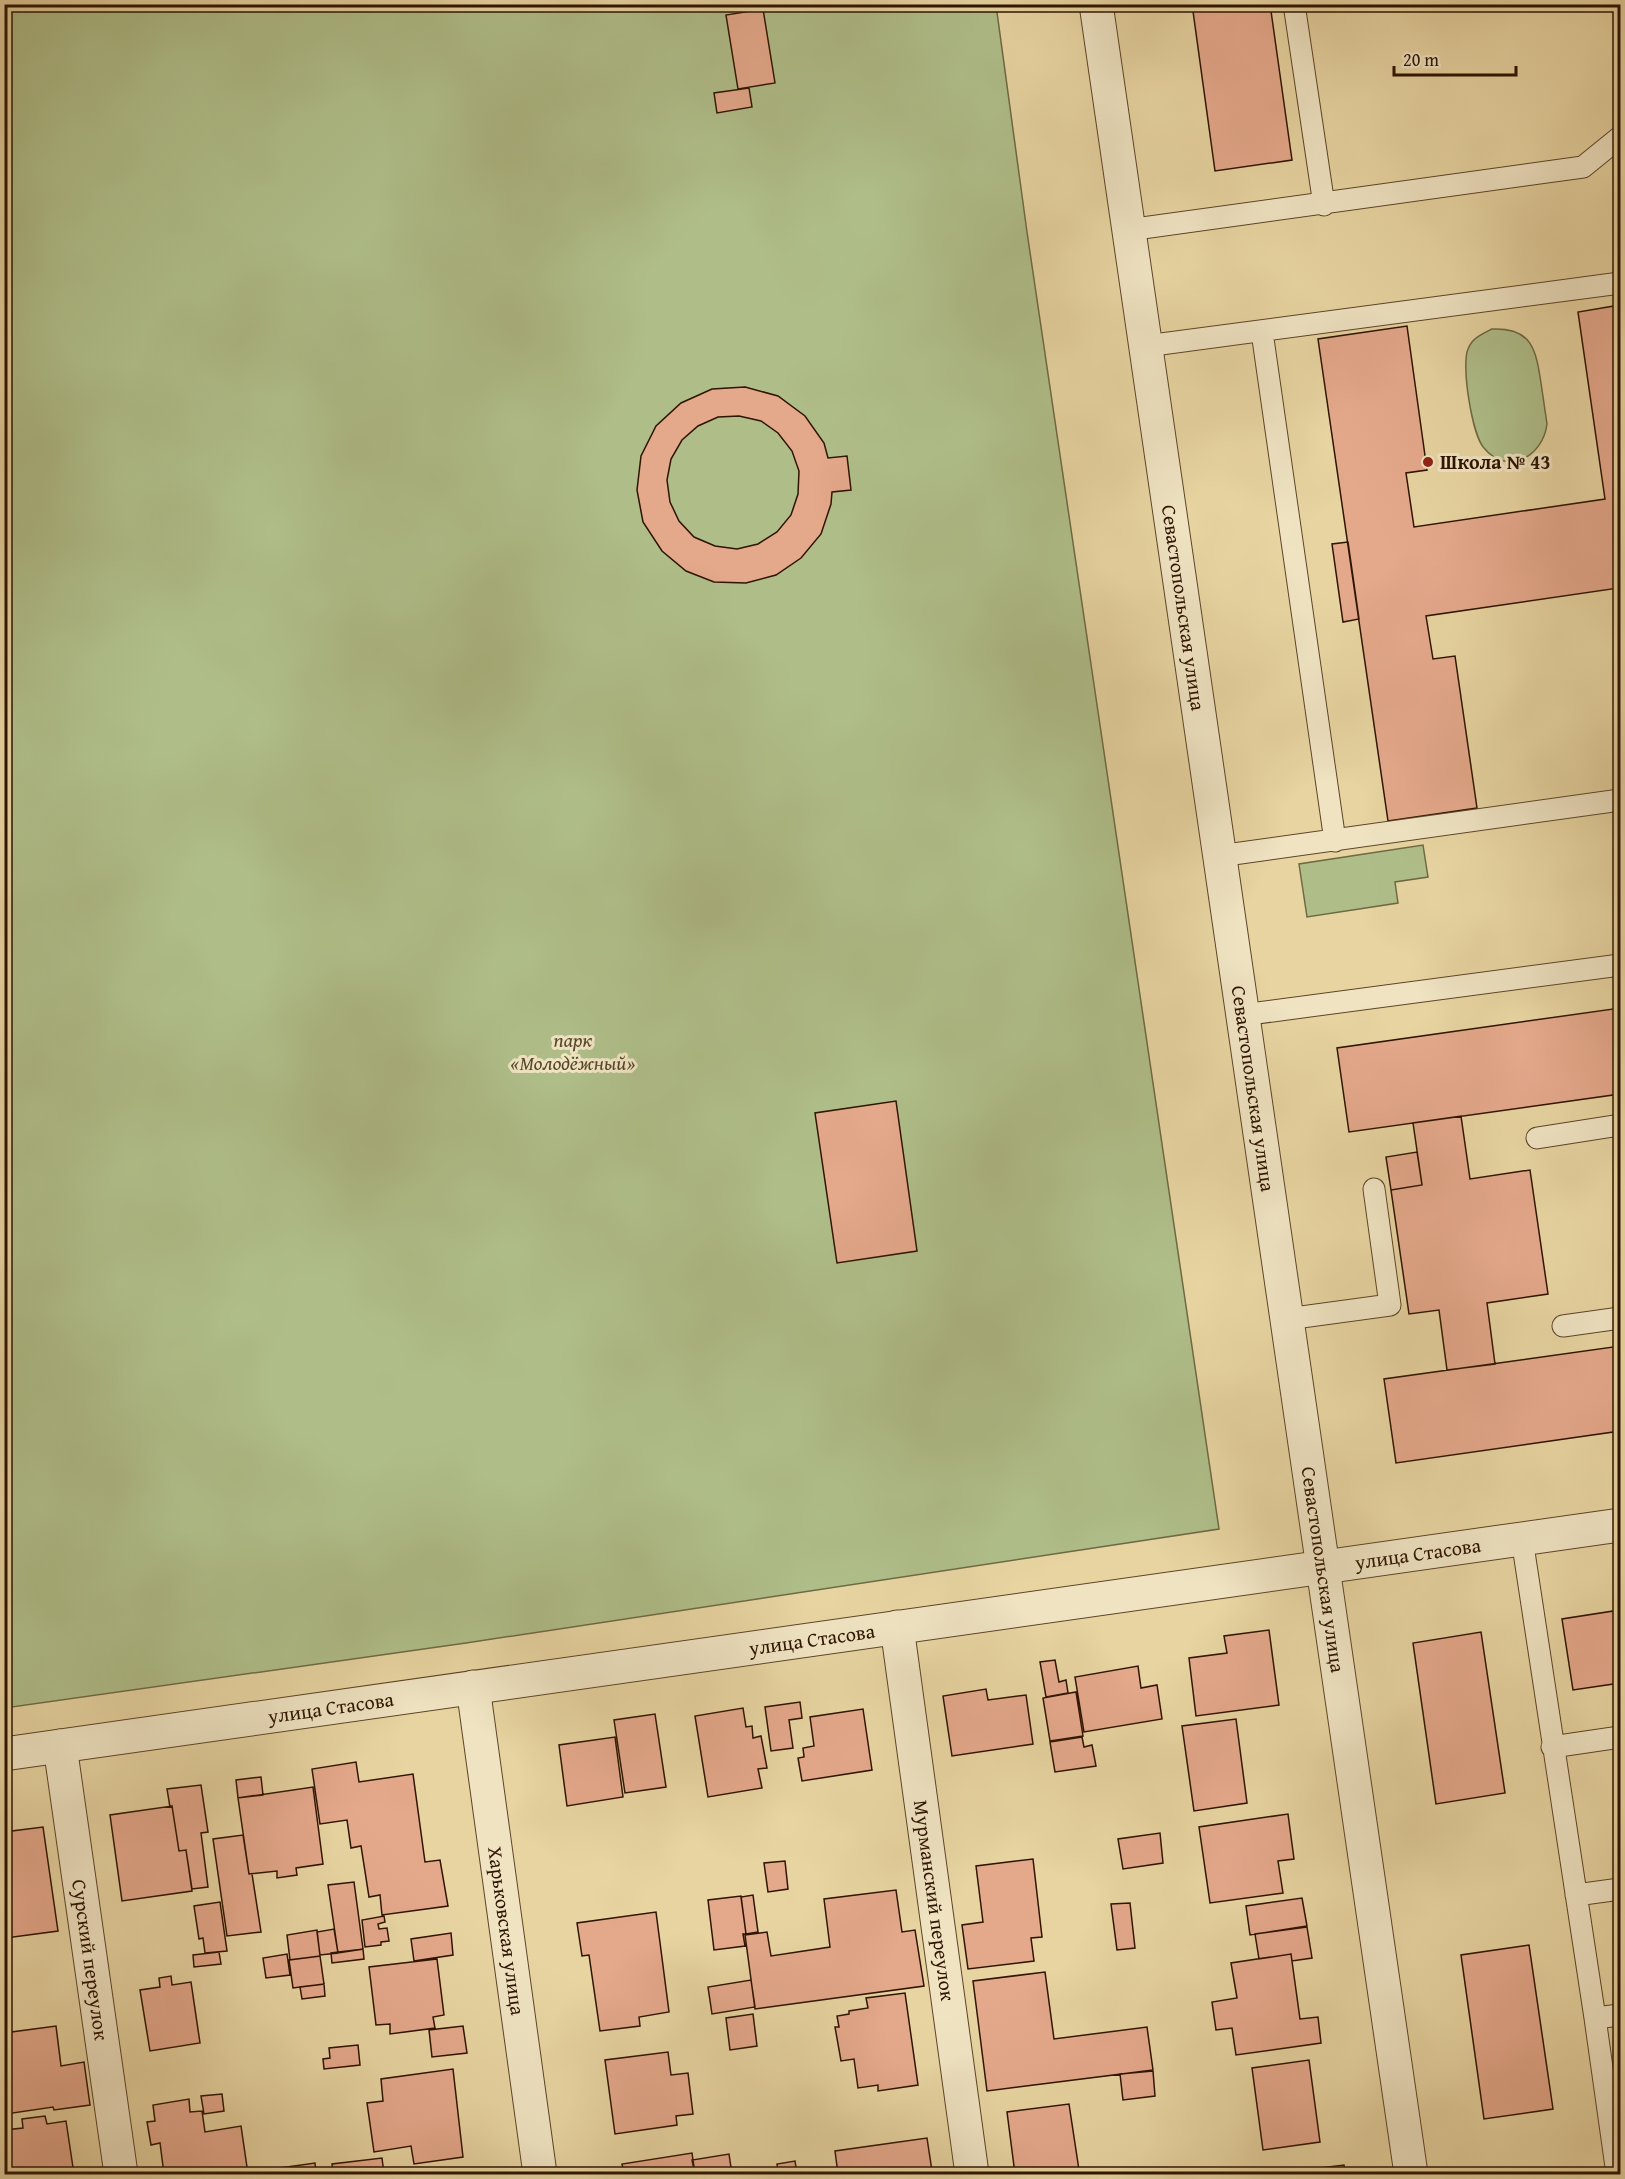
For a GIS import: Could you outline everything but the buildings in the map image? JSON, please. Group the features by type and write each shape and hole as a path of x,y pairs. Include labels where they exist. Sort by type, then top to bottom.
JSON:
{"street":[{"name":"Севастопольская улица","path":"1096,4 1411,2175"},
{"name":"улица Стасова","path":"4,1754 1620,1525"},
{"name":"Мурманский переулок","path":"897,1627 972,2175"},
{"name":"Харьковская улица","path":"473,1687 540,2175"},
{"name":"Сурский переулок","path":"60,1746 121,2175"}],"lane":[{"path":"1294,4 1324,205"},
{"path":"1128,230 1324,205 1583,167 1620,137"},
{"path":"1146,346 1620,283"},
{"path":"1262,332 1335,841"},
{"path":"1219,856 1620,800"},
{"path":"1242,1015 1620,965"},
{"path":"1537,1137 1620,1125"},
{"path":"1287,1319 1390,1305 1374,1189"},
{"path":"1563,1326 1620,1318"},
{"path":"1522,1539 1617,2175"},
{"path":"1552,1747 1620,1737"},
{"path":"1576,1895 1620,1889"},
{"path":"1595,2018 1620,2015"}],"green space":[{"name":"парк «Молодёжный»","path":"4,5 996,5 1027,232 1219,1529 466,1643 5,1708"},
{"path":"1492,329 1516,332 1530,343 1537,360 1541,383 1547,424 1544,436 1539,446 1531,453 1523,459 1513,461 1503,461 1484,448 1475,429 1469,400 1466,369 1468,349 1475,339"},
{"path":"1423,845 1428,877 1395,882 1398,903 1307,917 1299,864"}],"place":[{"name":"Школа № 43","path":"1428,462"}]}
